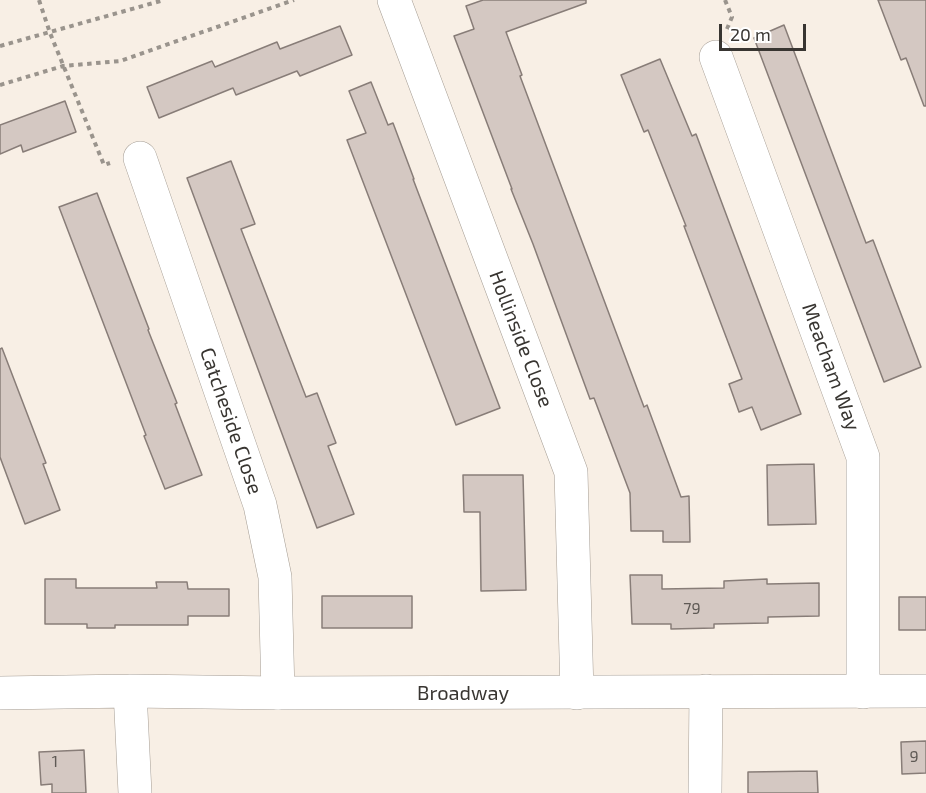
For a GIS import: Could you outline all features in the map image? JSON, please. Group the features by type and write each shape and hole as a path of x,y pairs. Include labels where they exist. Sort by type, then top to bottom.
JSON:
{"street":[{"name":"Hollinside Close","path":"394,0 572,472 577,693"},
{"name":"Meacham Way","path":"716,57 864,457 863,692"},
{"name":"Catcheside Close","path":"140,158 260,505 276,577 278,693"},
{"name":"Broadway","path":"0,693 926,691"},
{"path":"130,692 135,793"},
{"path":"705,793 706,692"}],"path":[{"path":"39,0 50,33 104,165 140,158"},
{"path":"0,46 164,0"},
{"path":"0,85 63,66 120,61 294,0"}],"building":[{"path":"483,0 586,0 586,3 506,32 522,75 520,76 644,407 647,405 681,497 689,496 690,542 663,542 663,531 631,531 630,493 594,398 590,399 454,36 474,29 466,6"},
{"path":"878,0 926,0 926,106 924,106 906,58 901,60"},
{"path":"784,25 866,243 873,240 921,367 884,382 754,38"},
{"path":"340,26 352,55 300,76 297,71 236,95 233,88 159,118 147,87 212,61 215,67 277,42 280,49"},
{"path":"660,59 692,136 696,134 801,414 761,430 752,407 739,412 729,384 742,379 648,130 644,132 621,75"},
{"path":"371,82 388,125 393,123 500,408 456,425 347,140 366,133 349,91"},
{"path":"65,101 76,132 23,152 21,145 0,154 0,125"},
{"path":"231,161 255,224 241,229 306,397 317,393 336,443 328,446 354,514 317,528 187,178"},
{"path":"97,193 202,475 165,489 59,207"},
{"path":"2,348 46,463 43,464 60,510 25,524 0,457 0,349"},
{"path":"814,464 816,524 768,525 767,465"},
{"path":"463,475 523,475 526,590 481,591 480,512 464,512"},
{"path":"630,575 662,575 662,589 724,588 724,581 767,579 767,584 819,583 819,616 768,617 768,623 714,624 714,628 671,629 671,624 632,624"},
{"path":"45,579 76,579 76,588 157,588 156,582 187,582 188,589 229,589 229,616 188,616 188,625 115,625 115,628 87,628 87,624 45,624"},
{"path":"322,596 412,596 412,628 322,628"},
{"path":"899,597 926,597 926,630 899,630"},
{"path":"926,741 926,773 902,774 901,742"},
{"path":"84,750 86,793 52,793 52,784 41,785 39,752"},
{"path":"817,771 818,793 748,793 748,772"}]}
